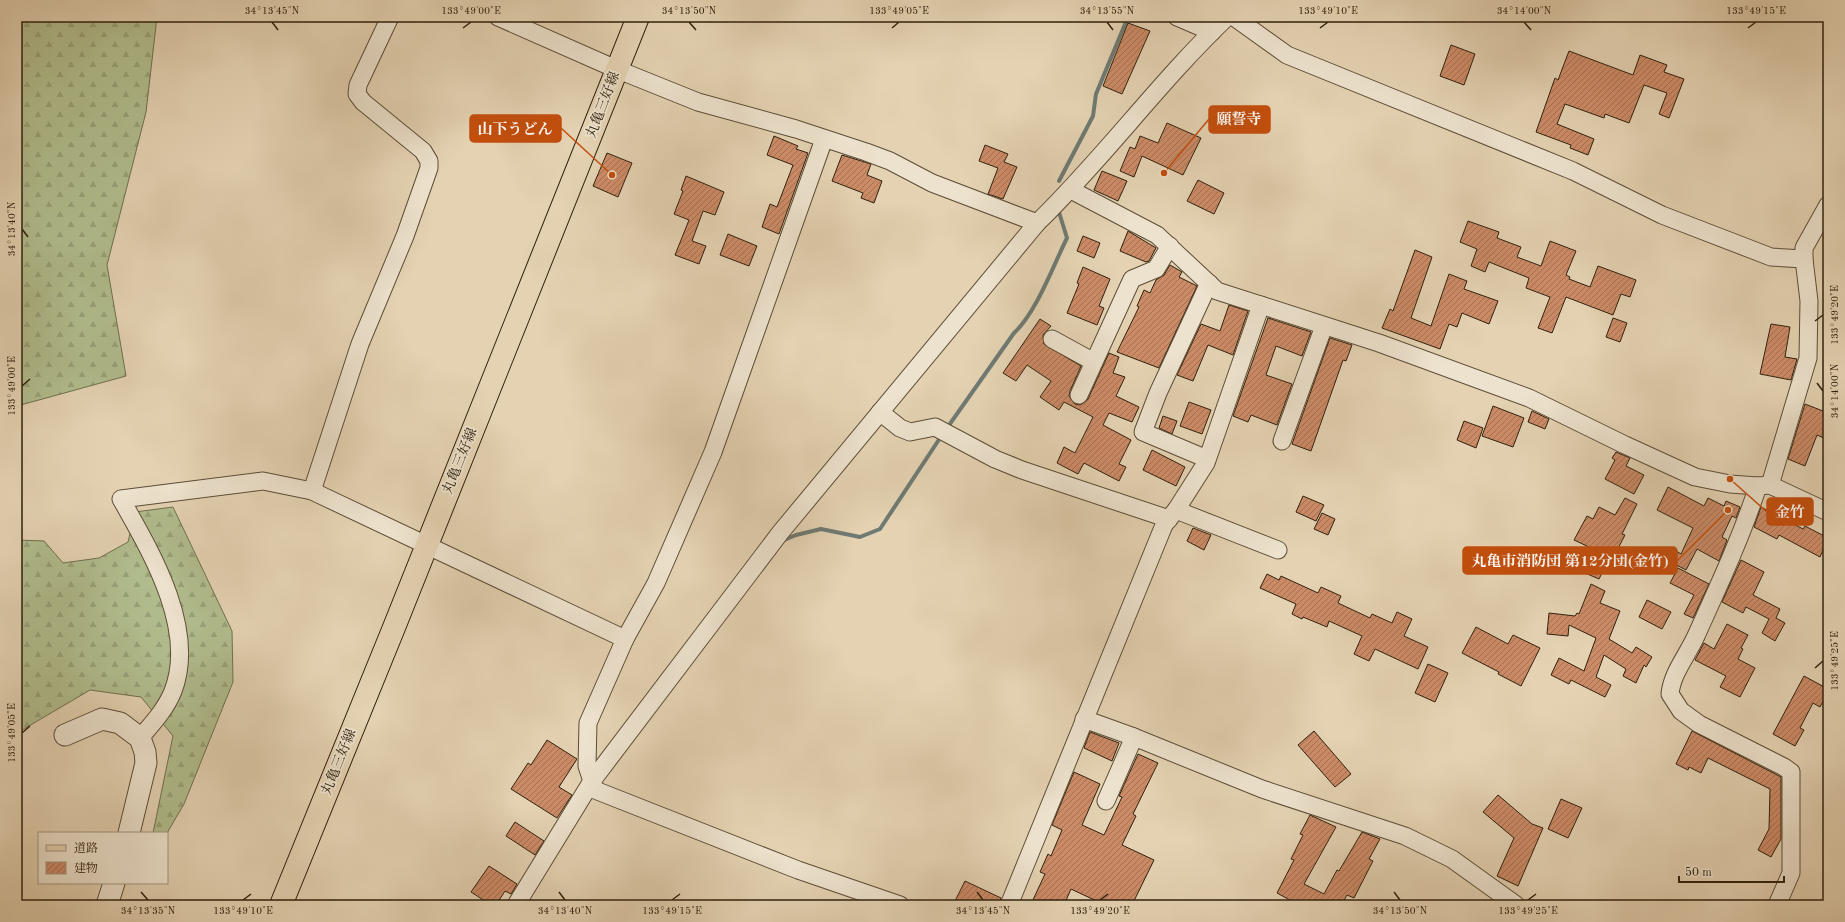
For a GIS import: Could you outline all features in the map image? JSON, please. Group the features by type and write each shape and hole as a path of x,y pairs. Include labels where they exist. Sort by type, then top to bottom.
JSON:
{"main road":[{"name":"丸亀三好線","path":"281,905 638,17"}],"street":[{"path":"312,491 360,344 406,236 429,168 429,161 423,151 363,102 357,94 358,85 390,17"},
{"path":"498,17 616,69 698,102 796,129 890,161 932,183 1037,223"},
{"path":"1178,17 1212,32"},
{"path":"516,905 593,786 780,533 1037,223 1071,190 1227,17"},
{"path":"1234,17 1287,55 1573,171 1662,215 1771,257 1804,259"},
{"path":"593,786 587,766 588,723 625,639 656,583 713,452 824,139"},
{"path":"1071,190 1130,219 1157,235 1217,291 1379,343 1529,398 1695,477 1730,484 1764,485 1828,512"},
{"path":"1776,905 1791,872 1791,772 1699,724 1681,711 1670,694 1671,681 1695,638 1748,516 1764,485 1808,358 1809,300 1804,248 1828,205"},
{"path":"1080,395 1132,279 1156,269 1170,246"},
{"path":"1208,459 1143,432 1158,393 1209,283"},
{"path":"1009,905 1164,525 1208,459 1261,305"},
{"path":"1282,441 1324,326"},
{"path":"1052,339 1094,362"},
{"path":"880,412 900,428 910,432 935,427 995,459 1022,470 1172,515 1278,550"},
{"path":"140,738 158,718 173,692 181,662 180,640 169,597 148,546 121,499 264,481 312,491 426,544 522,592 625,639"},
{"path":"65,735 102,719 120,723 140,738 145,752 146,763 129,832"},
{"path":"1084,720 1134,737 1262,789 1405,836 1452,859 1516,905"},
{"path":"1106,801 1134,737"},
{"path":"593,786 798,870 900,905"},
{"path":"107,905 114,884"}],"green space":[{"path":"17,17 157,17 146,112 107,265 126,376 17,406"},
{"path":"173,507 232,631 233,682 184,804 168,832 153,832 173,736 141,697 90,690 17,733 17,540 44,541 63,563 99,558 128,542 135,512"}],"building":[{"path":"1128,23 1150,31 1122,94 1103,86"},
{"path":"1451,45 1475,54 1464,85 1440,76"},
{"path":"1569,51 1633,75 1640,55 1667,65 1664,72 1684,79 1669,118 1659,114 1667,93 1644,85 1629,123 1605,114 1604,118 1565,104 1557,124 1594,139 1588,155 1570,148 1571,145 1536,132 1555,78 1558,80"},
{"path":"1167,123 1201,138 1183,175 1142,156 1134,177 1120,171 1130,147 1135,149 1140,136 1158,143"},
{"path":"774,136 798,146 796,149 808,153 779,234 762,227 770,204 777,207 793,165 767,155"},
{"path":"985,145 1008,154 1004,162 1017,167 1003,199 988,194 998,168 979,161"},
{"path":"607,153 632,163 618,197 593,186"},
{"path":"842,155 871,164 867,175 882,181 874,203 861,198 863,193 832,181"},
{"path":"1102,171 1127,181 1118,201 1094,190"},
{"path":"686,176 724,192 715,215 703,211 692,241 706,246 699,264 675,255 689,220 674,214 683,191 681,190"},
{"path":"1198,180 1224,193 1214,214 1187,201"},
{"path":"1468,221 1499,232 1497,238 1521,247 1517,257 1541,266 1550,241 1576,251 1566,275 1570,277 1569,279 1590,287 1598,266 1636,280 1630,297 1621,294 1613,315 1566,297 1552,333 1538,328 1550,297 1526,288 1529,278 1489,262 1485,272 1471,266 1477,249 1460,242"},
{"path":"1128,231 1156,248 1149,261 1146,262 1120,251"},
{"path":"728,234 757,246 749,266 720,255"},
{"path":"1083,236 1100,243 1094,258 1077,251"},
{"path":"1415,250 1432,257 1411,318 1431,326 1449,274 1467,281 1464,289 1498,301 1489,324 1462,313 1457,327 1449,324 1440,349 1382,328 1390,309 1393,311"},
{"path":"1170,265 1182,272 1179,277 1197,286 1159,368 1117,352 1139,307 1137,306 1144,290 1150,293 1156,280 1164,275"},
{"path":"1083,267 1110,279 1099,306 1104,308 1097,325 1067,313 1079,284 1077,283"},
{"path":"1229,305 1248,311 1233,355 1208,345 1193,381 1177,375 1201,324 1220,331"},
{"path":"1268,318 1311,332 1302,356 1276,346 1266,375 1292,384 1277,425 1251,415 1248,422 1233,416"},
{"path":"1613,318 1627,323 1620,342 1606,337"},
{"path":"1040,319 1051,326 1043,335 1044,344 1081,366 1069,396 1075,404 1080,405 1088,399 1109,353 1119,357 1113,373 1125,377 1116,396 1139,407 1132,422 1109,413 1103,425 1131,440 1119,464 1126,467 1119,481 1084,463 1078,474 1057,463 1064,447 1075,453 1093,417 1064,402 1059,410 1040,397 1051,381 1027,365 1016,381 1003,373"},
{"path":"1771,324 1790,327 1785,357 1797,359 1791,380 1760,374"},
{"path":"1330,338 1352,345 1346,361 1343,360 1311,451 1292,444"},
{"path":"1189,402 1211,410 1202,434 1180,426"},
{"path":"1805,404 1828,413 1828,440 1817,435 1805,466 1788,459"},
{"path":"1493,406 1524,418 1513,447 1482,436"},
{"path":"1532,411 1549,419 1545,429 1528,422"},
{"path":"1163,416 1177,421 1172,434 1159,428"},
{"path":"1464,421 1483,428 1476,448 1457,440"},
{"path":"1152,450 1185,467 1176,486 1143,470"},
{"path":"1616,452 1630,458 1626,466 1644,475 1634,494 1605,479 1615,460 1612,458"},
{"path":"1668,487 1704,506 1708,498 1724,506 1726,501 1740,507 1736,518 1732,516 1722,537 1727,540 1719,561 1697,549 1686,570 1667,560 1673,549 1681,554 1693,528 1657,510"},
{"path":"1303,496 1324,505 1316,521 1296,512"},
{"path":"1625,498 1637,504 1622,534 1625,535 1612,560 1609,559 1599,579 1578,570 1589,547 1574,540 1587,516 1593,519 1599,507 1615,515"},
{"path":"1761,507 1803,529 1805,526 1828,538 1820,557 1779,535 1777,539 1754,527"},
{"path":"1322,513 1335,519 1328,535 1314,529"},
{"path":"1193,528 1211,535 1204,550 1187,541"},
{"path":"1741,560 1764,572 1753,595 1780,609 1776,618 1785,623 1775,641 1762,633 1769,619 1746,607 1743,613 1722,602"},
{"path":"1678,568 1709,584 1693,618 1684,614 1694,595 1670,583"},
{"path":"1267,574 1279,580 1281,576 1318,593 1321,587 1341,596 1338,603 1370,618 1372,614 1392,623 1397,612 1412,619 1404,636 1428,647 1418,669 1375,649 1369,661 1354,654 1362,636 1329,621 1327,627 1303,617 1302,619 1292,614 1296,604 1260,588"},
{"path":"1591,584 1605,591 1600,603 1620,611 1609,639 1632,653 1636,647 1652,657 1646,667 1644,665 1636,683 1623,676 1626,669 1604,655 1596,677 1611,685 1605,697 1571,680 1569,684 1551,675 1559,658 1584,671 1596,638 1569,625 1568,636 1547,634 1549,613 1575,616 1577,613 1579,614"},
{"path":"1647,600 1671,612 1662,629 1639,617"},
{"path":"1727,624 1748,635 1741,648 1743,649 1738,659 1755,668 1740,697 1720,687 1726,676 1695,660 1704,643 1714,649"},
{"path":"1476,627 1508,644 1513,635 1540,648 1521,686 1498,674 1499,672 1462,653"},
{"path":"1428,664 1448,673 1435,702 1415,693"},
{"path":"1804,676 1828,689 1828,692 1820,707 1813,703 1800,728 1804,730 1795,746 1773,734"},
{"path":"1314,731 1351,774 1335,787 1298,745"},
{"path":"1692,731 1781,777 1781,839 1771,857 1758,850 1769,829 1770,789 1708,758 1701,773 1689,767 1688,770 1676,764"},
{"path":"1090,732 1119,743 1112,761 1084,748"},
{"path":"547,740 577,759 559,787 572,795 557,818 511,789 528,763 531,765"},
{"path":"1138,754 1158,763 1133,814 1136,816 1122,845 1154,860 1132,905 1105,905 1071,889 1064,905 1039,905 1032,902 1045,874 1040,872 1048,854 1051,856 1062,830 1052,825 1074,772 1100,784 1082,825 1104,835 1122,797 1119,796"},
{"path":"1498,795 1532,824 1543,828 1518,886 1497,876 1514,838 1483,812"},
{"path":"1561,799 1582,808 1568,838 1548,829"},
{"path":"1310,815 1336,827 1304,884 1324,894 1337,870 1339,871 1362,832 1380,839 1369,859 1373,861 1354,898 1347,895 1342,904 1344,905 1299,905 1277,893 1294,860 1291,859 1303,835 1300,834"},
{"path":"515,822 544,841 535,855 506,836"},
{"path":"489,866 517,884 511,894 505,891 496,905 491,905 471,892"},
{"path":"965,881 1001,898 999,905 963,905 955,901"}],"waterway":[{"path":"1059,181 1093,116 1096,94 1128,17"},
{"path":"947,428 1014,333 1030,314 1037,302 1067,238 1058,209"},
{"path":"782,541 796,535 821,529 860,537 880,529 942,435"}],"place":[{"name":"願誓寺","path":"1164,173"},
{"name":"山下うどん","path":"612,175"},
{"name":"金竹","path":"1730,479"},
{"name":"丸亀市消防団 第12分団(金竹)","path":"1728,510"}]}
